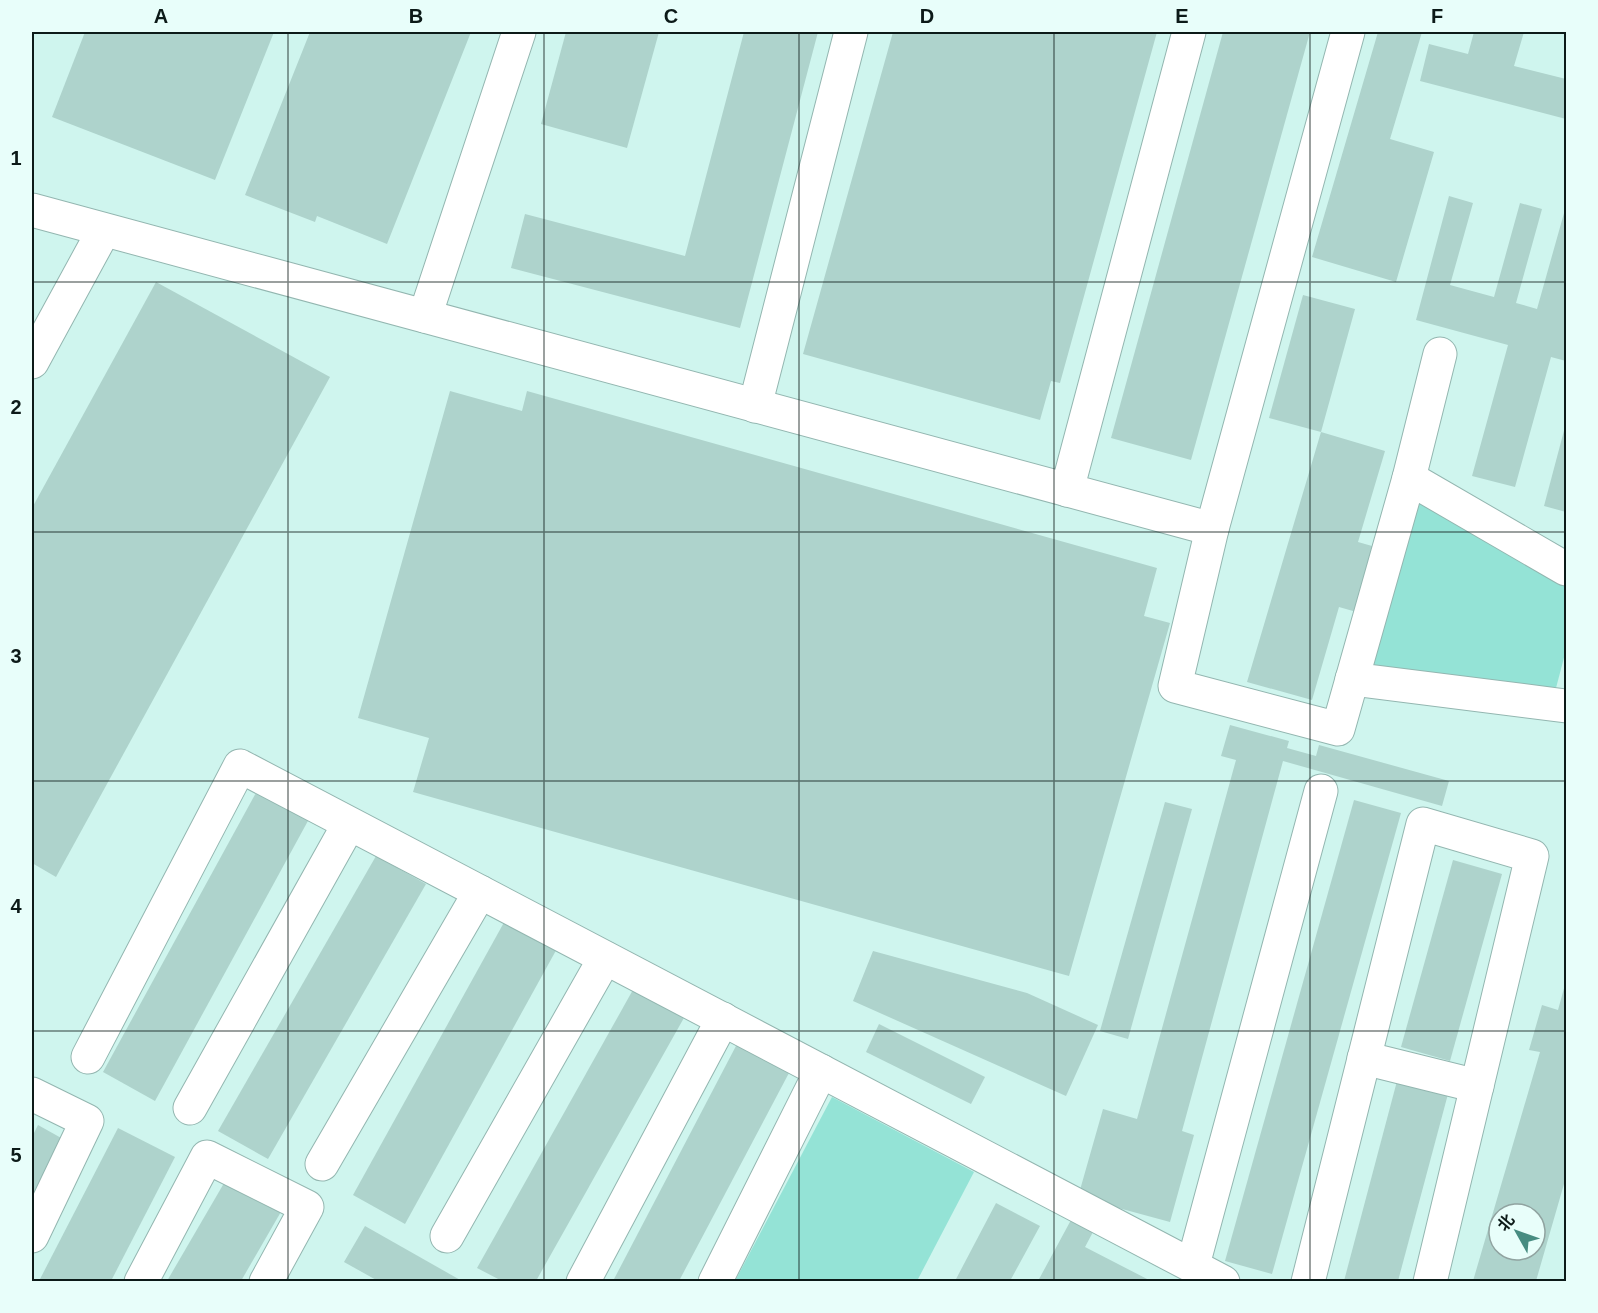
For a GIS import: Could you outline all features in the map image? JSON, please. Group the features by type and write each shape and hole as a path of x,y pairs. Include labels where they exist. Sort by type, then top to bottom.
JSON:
{"lane":[{"path":"425,316 519,32"},
{"path":"755,406 851,32"},
{"path":"1067,490 1189,32"},
{"path":"1348,32 1212,530 1175,686 1338,729 1409,478 1440,354"},
{"path":"32,210 1212,530"},
{"path":"32,362 104,230"},
{"path":"1409,478 1566,569"},
{"path":"1352,679 1566,706"},
{"path":"88,1057 240,766 1223,1281"},
{"path":"1193,1265 1321,791"},
{"path":"190,1108 349,824"},
{"path":"1308,1281 1423,824 1532,856 1430,1281"},
{"path":"322,1164 480,892"},
{"path":"447,1236 605,958"},
{"path":"583,1281 723,1019"},
{"path":"1364,1058 1477,1086"},
{"path":"715,1281 822,1071"},
{"path":"32,1094 87,1121 32,1236"},
{"path":"141,1281 207,1157 307,1208 266,1281"}],"green space":[{"path":"1419,503 1566,581 1566,650 1556,688 1370,671"},
{"path":"832,1097 974,1172 917,1281 735,1281"}],"building":[{"path":"85,32 274,32 215,180 52,117"},
{"path":"310,32 471,32 387,244 317,216 315,222 245,195"},
{"path":"566,32 659,32 627,148 541,124"},
{"path":"744,32 818,32 740,328 511,268 525,214 685,256"},
{"path":"893,32 1157,32 1060,383 1051,381 1040,420 803,354"},
{"path":"1223,32 1310,32 1191,460 1111,438"},
{"path":"1378,32 1422,32 1390,139 1434,152 1396,282 1312,257"},
{"path":"1474,32 1524,32 1514,66 1566,79 1566,119 1420,81 1429,44 1468,54"},
{"path":"1449,196 1473,203 1450,285 1494,297 1520,203 1542,209 1516,303 1537,309 1566,206 1566,361 1551,357 1515,487 1472,476 1508,345 1416,320"},
{"path":"156,282 330,377 56,877 32,863 32,508"},
{"path":"1303,295 1355,309 1321,432 1269,418"},
{"path":"450,391 522,411 527,391 1157,568 1144,616 1170,623 1069,976 413,792 429,738 358,718"},
{"path":"1566,423 1566,512 1544,506"},
{"path":"1321,432 1385,451 1358,542 1379,548 1360,613 1339,607 1312,700 1247,682"},
{"path":"1230,725 1289,741 1287,748 1316,756 1319,745 1449,781 1442,806 1283,761 1182,1131 1194,1135 1170,1222 1078,1197 1103,1109 1137,1119 1236,760 1221,756"},
{"path":"257,791 309,819 155,1101 103,1072"},
{"path":"1354,800 1401,813 1272,1274 1225,1261"},
{"path":"1165,802 1192,809 1128,1039 1100,1031"},
{"path":"376,856 426,884 268,1159 218,1131"},
{"path":"1453,860 1502,874 1450,1061 1401,1047"},
{"path":"507,917 559,945 405,1224 353,1195"},
{"path":"873,951 1027,993 1098,1025 1066,1096 853,1001"},
{"path":"1566,981 1566,1177 1547,1243 1547,1202 1496,1202 1540,1052 1529,1050 1542,1005 1558,1010"},
{"path":"634,988 685,1016 536,1281 502,1281 477,1268"},
{"path":"879,1024 985,1077 971,1104 866,1052"},
{"path":"737,1044 790,1071 679,1281 613,1281"},
{"path":"1397,1081 1448,1094 1398,1281 1344,1281"},
{"path":"38,1125 63,1139 32,1199 32,1137"},
{"path":"118,1128 175,1157 111,1281 39,1281"},
{"path":"227,1178 282,1210 241,1281 167,1281"},
{"path":"996,1203 1040,1226 1010,1281 955,1281"},
{"path":"1071,1220 1093,1232 1085,1247 1151,1281 1038,1281"},
{"path":"365,1226 462,1281 378,1281 344,1262"},
{"path":"1487,1233 1487,1262 1541,1262 1536,1281 1473,1281"}]}
